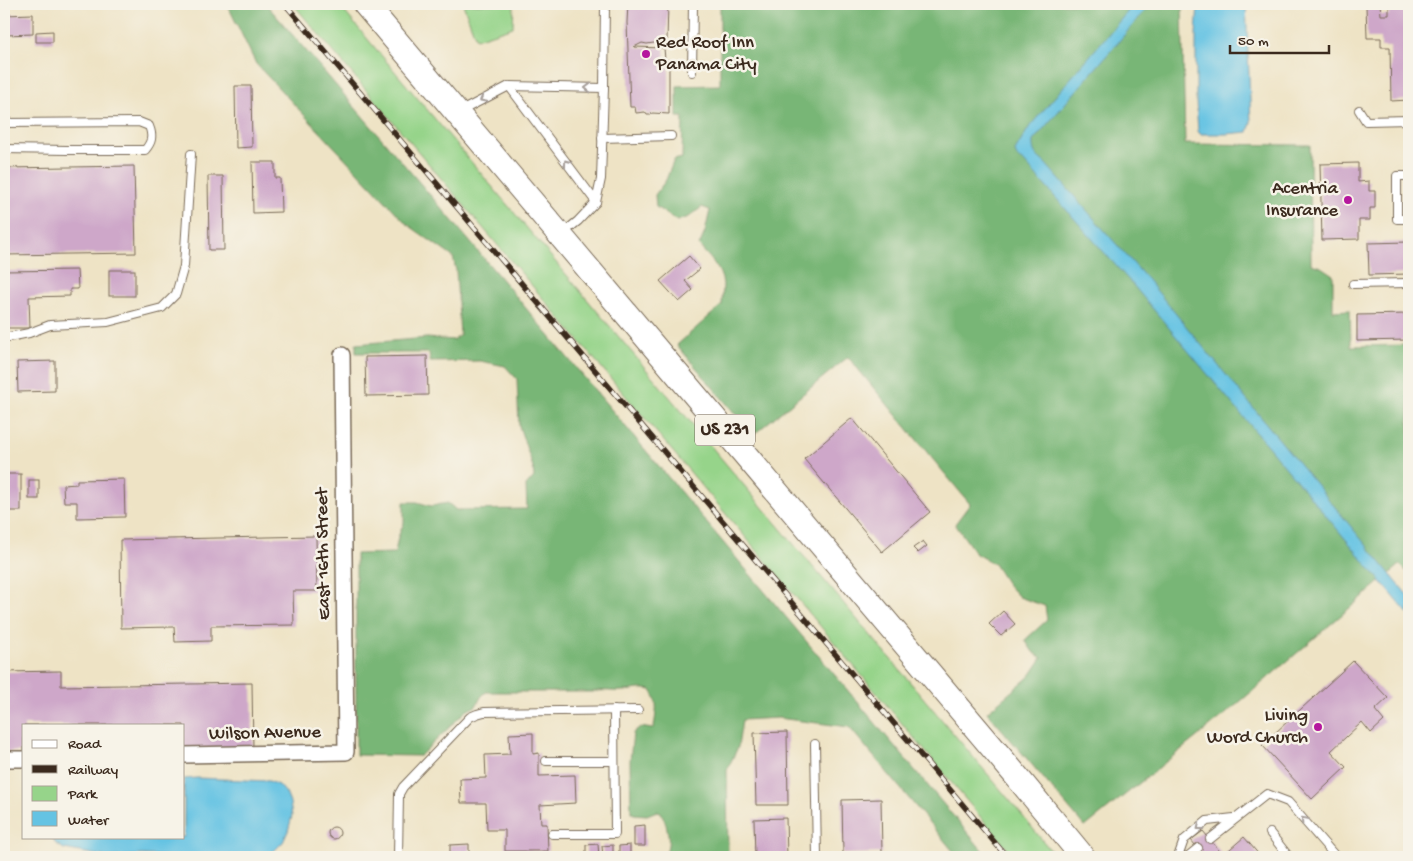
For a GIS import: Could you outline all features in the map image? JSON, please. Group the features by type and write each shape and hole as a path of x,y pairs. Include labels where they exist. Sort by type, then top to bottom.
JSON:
{"highway":[{"name":"US 231","path":"365,4 1083,857"}],"street":[{"name":"East 16th Street","path":"342,355 346,752"},
{"name":"Wilson Avenue","path":"185,756 346,752"},
{"path":"4,759 22,759"}],"lane":[{"path":"560,235 578,221 596,202 601,179 605,4"},
{"path":"692,72 693,4"},
{"path":"509,86 596,202"},
{"path":"457,113 509,86 604,88"},
{"path":"1359,110 1366,121 1409,120"},
{"path":"4,123 139,122 149,126 151,133 150,144 145,150 4,149"},
{"path":"602,138 671,136"},
{"path":"4,338 29,333 50,325 108,322 162,308 176,294 184,266 191,154"},
{"path":"1409,176 1397,176 1397,219 1409,219"},
{"path":"1353,284 1409,283"},
{"path":"552,834 615,834 614,710"},
{"path":"398,857 399,794 403,787 476,714 484,712 638,710"},
{"path":"815,744 817,857"},
{"path":"546,760 614,761"},
{"path":"1210,839 1267,794 1288,802 1336,857"},
{"path":"1178,857 1184,840 1208,821 1236,818"},
{"path":"1270,833 1289,857"},
{"path":"1186,857 1198,848"}],"green space":[{"path":"224,4 266,4 450,218 988,857 958,857 849,727 778,718 742,720 738,747 727,770 728,857 664,857 668,846 668,835 666,823 661,812 657,811 647,815 631,812 630,761 633,733 640,727 652,729 656,717 654,694 651,690 647,689 593,692 486,692 476,706 466,711 420,756 356,755 356,554 395,553 398,537 404,523 404,502 417,502 431,506 448,503 456,510 527,509 526,486 534,477 533,467 519,426 517,379 505,366 480,361 430,362 429,353 356,353 356,344 427,338 454,340 460,335 456,270 453,257 407,224 256,64 230,10"},
{"path":"293,4 338,4 1056,857 1014,857"},
{"path":"463,4 514,4 513,27 476,39"},
{"path":"720,4 1182,4 1185,144 1310,145 1311,264 1321,267 1333,275 1333,311 1350,310 1351,346 1409,345 1409,574 1400,565 1228,712 1085,827 987,712 1030,676 1042,658 1033,652 1025,640 1047,620 1045,606 1019,597 1007,584 994,564 976,554 955,524 970,504 848,357 753,435 677,345 722,305 723,284 717,268 699,246 705,232 710,210 702,207 689,217 677,221 656,207 655,195 666,180 674,160 682,158 683,117 677,117 677,86 720,85"}],"water":[{"path":"1134,4 1151,4 1033,141 1034,151 1148,280 1409,597 1409,615 1133,285 1016,155 1015,151 1030,126"},
{"path":"1198,4 1246,4 1251,123 1248,132 1200,134 1198,131 1196,35"},
{"path":"185,779 269,781 280,786 286,793 290,803 292,816 283,842 271,854 261,857 142,855 108,857 64,849 55,843 53,838 185,838"}],"building":[{"name":"Red Roof Inn Panama City","path":"628,4 668,4 667,41 642,43 634,47 664,48 665,60 669,60 669,114 652,113 647,115 645,112 636,113 635,107 630,107"},
{"path":"1366,4 1380,4 1381,15 1389,15 1389,4 1409,4 1409,100 1391,101 1390,47 1381,47 1381,38 1367,38"},
{"path":"33,14 33,34 6,35 5,15"},
{"path":"53,31 53,42 36,42 36,32"},
{"path":"235,86 251,86 252,147 236,148"},
{"path":"252,162 275,162 275,178 280,178 281,212 253,213"},
{"name":"Acentria Insurance","path":"1358,163 1358,182 1369,181 1369,191 1375,191 1375,208 1370,208 1370,220 1359,220 1359,239 1322,240 1320,164"},
{"path":"134,166 136,253 4,255 4,168"},
{"path":"208,176 223,176 224,250 209,250"},
{"path":"1409,242 1409,274 1369,275 1368,243"},
{"path":"689,256 700,269 685,281 693,290 679,302 660,281"},
{"path":"77,270 78,289 70,289 70,296 29,297 30,328 4,328 4,271"},
{"path":"109,270 135,270 135,296 109,296"},
{"path":"1409,314 1409,340 1357,341 1357,315"},
{"path":"427,356 428,395 366,396 365,357"},
{"path":"55,361 55,391 18,392 17,362"},
{"path":"852,418 930,512 882,552 804,459"},
{"path":"5,474 21,474 21,511 5,511"},
{"path":"124,479 125,517 77,518 77,502 64,502 63,485 77,484 77,480"},
{"path":"29,480 39,480 39,499 29,499"},
{"path":"316,536 317,591 293,591 294,625 211,626 211,641 175,642 174,627 121,628 120,540"},
{"path":"923,541 927,546 918,553 913,548"},
{"path":"1003,611 1015,624 1001,636 989,624"},
{"name":"Living Word Church","path":"1353,661 1388,698 1375,710 1384,721 1371,733 1362,722 1331,751 1346,767 1312,799 1262,745"},
{"path":"61,671 61,686 252,683 253,749 185,749 185,724 22,724 22,751 4,752 4,672"},
{"path":"787,732 788,805 756,805 754,733"},
{"path":"533,733 533,754 539,753 539,776 575,775 576,803 540,805 541,824 547,824 548,851 505,851 505,830 487,830 486,803 461,803 460,779 486,778 485,755 510,754 509,734"},
{"path":"881,799 882,853 843,854 842,800"},
{"path":"786,818 787,857 755,857 754,819"},
{"path":"645,825 645,846 634,846 634,826"},
{"path":"334,827 340,833 334,839 328,833"},
{"path":"1203,831 1223,855 1244,837 1261,857 1205,857 1191,840"},
{"path":"469,844 469,857 450,857 450,845"},
{"path":"598,844 599,857 586,857 586,845"},
{"path":"613,845 613,857 603,857 602,846"},
{"path":"630,845 630,857 619,857 619,846"}],"railway":[{"path":"285,4 1007,857"}],"place":[{"name":"Red Roof Inn Panama City","path":"646,54"},
{"name":"Acentria Insurance","path":"1348,200"},
{"name":"Living Word Church","path":"1318,727"}]}
